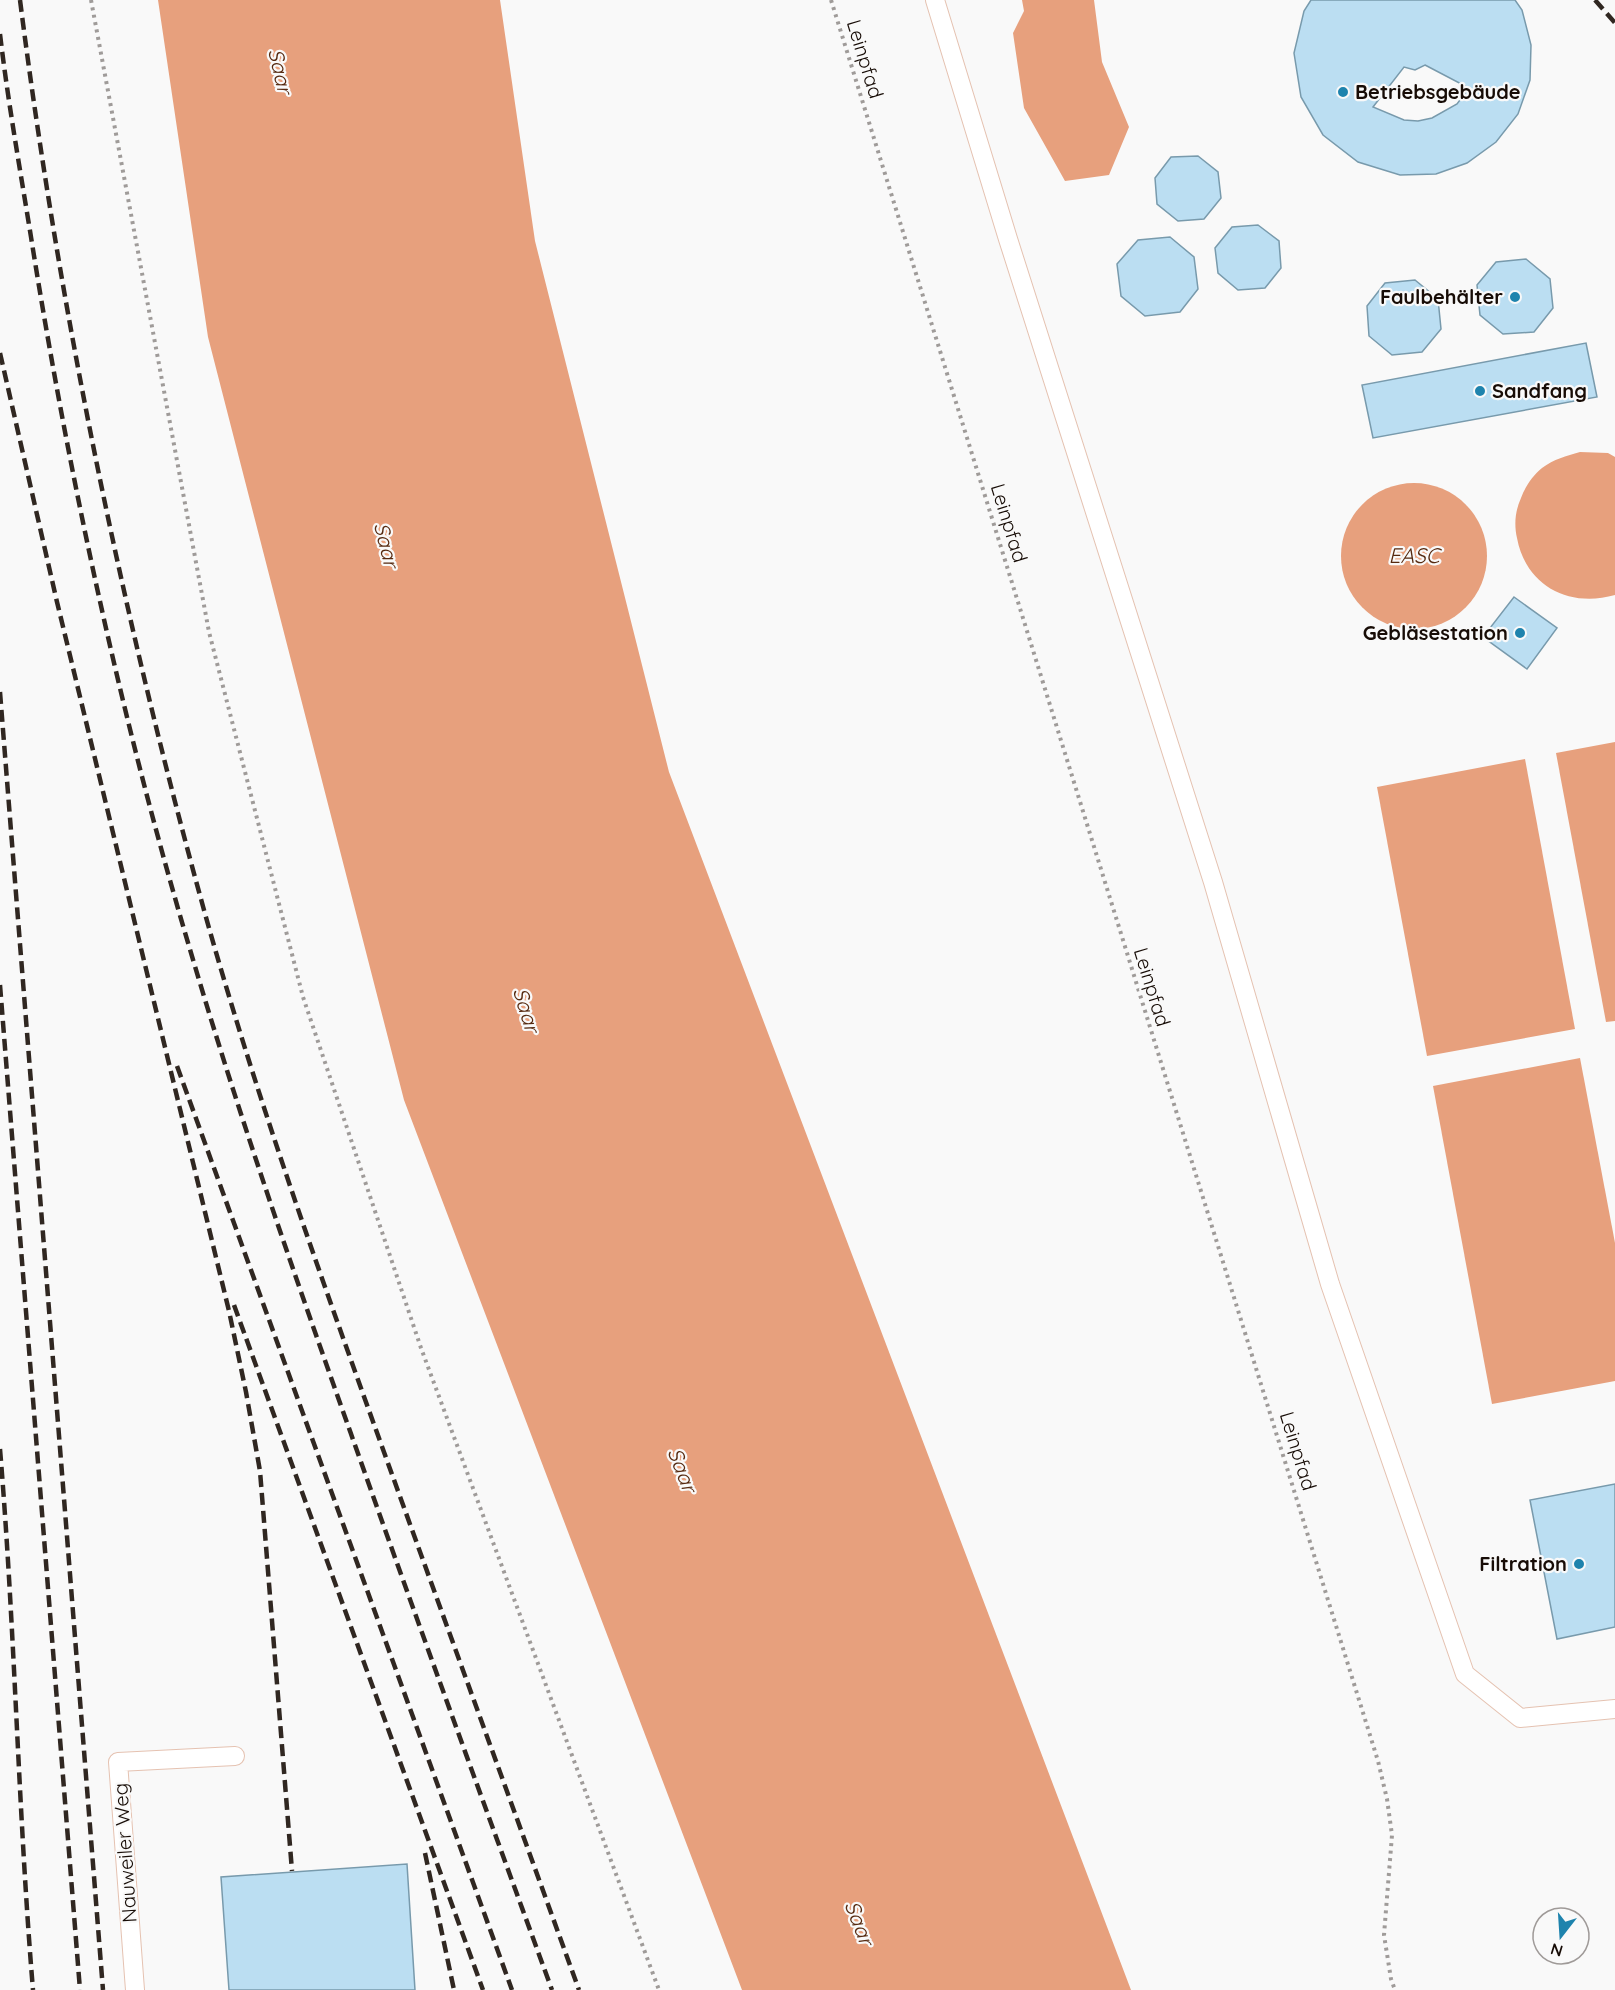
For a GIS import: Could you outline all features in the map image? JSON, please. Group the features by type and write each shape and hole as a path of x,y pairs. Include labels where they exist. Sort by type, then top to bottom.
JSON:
{"lane":[{"path":"935,0 1008,239 1213,882 1330,1284 1465,1674 1520,1718 1615,1709"},
{"name":"Nauweiler Weg","path":"135,1990 118,1762 235,1756"}],"path":[{"path":"91,0 209,632 303,997 421,1348 659,1990"},
{"name":"Leinpfad","path":"831,0 1378,1761 1392,1835 1384,1935 1395,1990"}],"water":[{"name":"Saar","path":"158,0 500,0 535,241 669,772 1131,1990 742,1990 404,1100 208,337"},
{"path":"1022,0 1094,0 1102,62 1129,127 1109,175 1065,181 1024,108 1013,33 1024,11"},
{"path":"1580,452 1608,453 1615,457 1615,595 1582,598 1552,589 1540,581 1530,569 1522,555 1516,533 1517,508 1532,478 1551,462"},
{"name":"EASC","path":"1414,483 1442,488 1466,504 1482,528 1487,556 1482,584 1466,608 1442,624 1414,629 1386,624 1362,608 1346,584 1341,556 1346,528 1362,504 1386,488"},
{"path":"1615,742 1615,1021 1606,1022 1556,753"},
{"path":"1525,759 1575,1029 1427,1056 1377,787"},
{"path":"1580,1058 1615,1243 1615,1381 1492,1404 1433,1086"}],"building":[{"name":"Betriebsgebäude","path":"1311,0 1515,0 1522,10 1531,45 1530,80 1518,114 1496,142 1467,163 1436,174 1400,175 1358,162 1323,135 1301,97 1294,53 1304,11","holes":["1425,65 1469,88 1457,104 1432,118 1418,121 1404,120 1373,107 1404,67 1415,70"]},
{"path":"1198,156 1218,172 1221,198 1204,219 1178,221 1157,204 1155,178 1171,157"},
{"path":"1258,225 1279,241 1281,268 1265,288 1238,290 1218,273 1215,248 1232,227"},
{"path":"1170,237 1194,257 1198,289 1180,312 1145,316 1121,296 1117,264 1138,240"},
{"name":"Faulbehälter","path":"1526,259 1550,279 1553,308 1534,332 1503,334 1480,315 1477,285 1496,262"},
{"name":"Faulbehälter","path":"1415,280 1438,299 1441,329 1422,352 1392,355 1369,336 1367,306 1385,283"},
{"name":"Sandfang","path":"1586,343 1597,397 1373,438 1362,385"},
{"name":"Gebläsestation","path":"1514,597 1557,628 1527,669 1483,637"},
{"name":"Filtration","path":"1615,1484 1615,1627 1557,1639 1530,1500"},
{"path":"407,1864 415,1990 229,1990 221,1877"}],"railway":[{"path":"20,0 54,235 98,468 149,699 209,928 252,1070 323,1281 579,1990"},
{"path":"1595,0 1615,23"},
{"path":"0,34 14,136 46,327 79,505 119,683 164,859 226,1068 287,1250 400,1571 552,1990"},
{"path":"0,353 57,602 229,1311 246,1392 260,1471 292,1871"},
{"path":"0,692 103,1990"},
{"path":"0,985 80,1990"},
{"path":"177,1066 512,1990"},
{"path":"234,1305 483,1990"},
{"path":"0,1449 33,1990"},
{"path":"425,1853 454,1990"}],"place":[{"name":"Betriebsgebäude","path":"1343,92"},
{"name":"Faulbehälter","path":"1515,297"},
{"name":"Sandfang","path":"1480,391"},
{"name":"Gebläsestation","path":"1520,633"},
{"name":"Filtration","path":"1579,1564"}]}
